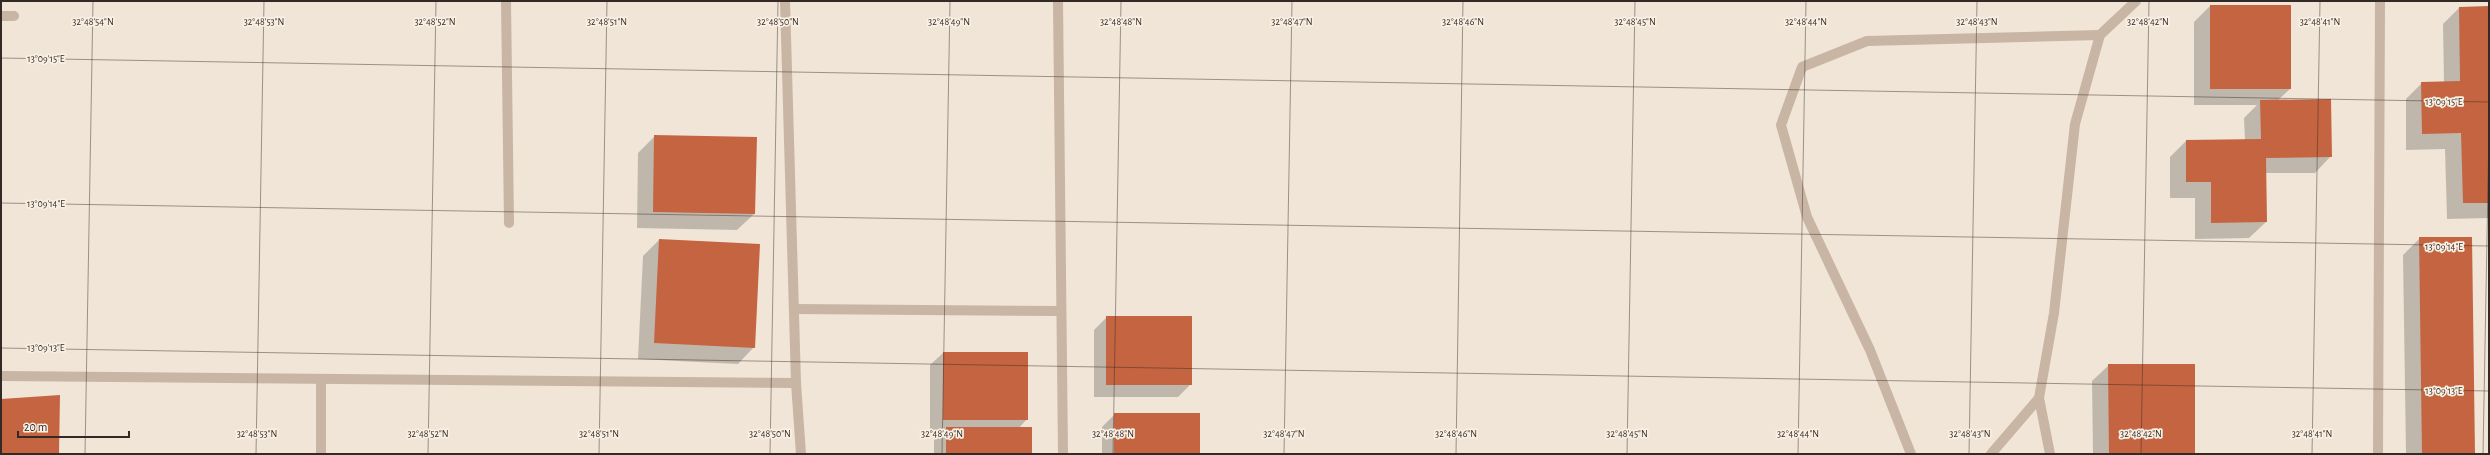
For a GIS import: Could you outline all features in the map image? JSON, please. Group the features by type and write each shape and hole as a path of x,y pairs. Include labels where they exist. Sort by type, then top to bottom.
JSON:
{"street":[{"path":"506,1 509,223"},
{"path":"785,1 796,383 801,454"},
{"path":"1058,1 1063,454"},
{"path":"2050,454 2039,398 2054,313 2075,124 2100,35 2136,1"},
{"path":"2378,454 2380,1"},
{"path":"1,16 14,16"},
{"path":"1911,454 1870,350 1807,217 1785,140 1781,125 1802,67 1866,41 2100,35"},
{"path":"794,309 1061,311"},
{"path":"1,376 796,383"},
{"path":"321,379 321,454"},
{"path":"1991,454 2039,398"}],"building":[{"path":"2210,5 2291,5 2291,89 2210,89"},
{"path":"2489,6 2489,203 2463,203 2461,133 2422,134 2421,82 2460,81 2459,7"},
{"path":"2331,99 2332,157 2266,158 2267,222 2211,223 2211,182 2186,182 2186,140 2261,139 2260,100"},
{"path":"654,135 757,137 755,214 653,212"},
{"path":"2419,237 2472,237 2475,454 2422,454"},
{"path":"659,239 760,244 755,348 654,343"},
{"path":"1106,316 1192,316 1192,385 1106,385"},
{"path":"943,352 1028,352 1028,420 943,420"},
{"path":"2108,364 2195,364 2195,453 2109,454"},
{"path":"60,395 59,454 1,454 1,399"},
{"path":"1114,413 1200,413 1200,454 1114,454"},
{"path":"946,427 1032,427 1032,454 946,454"}]}
